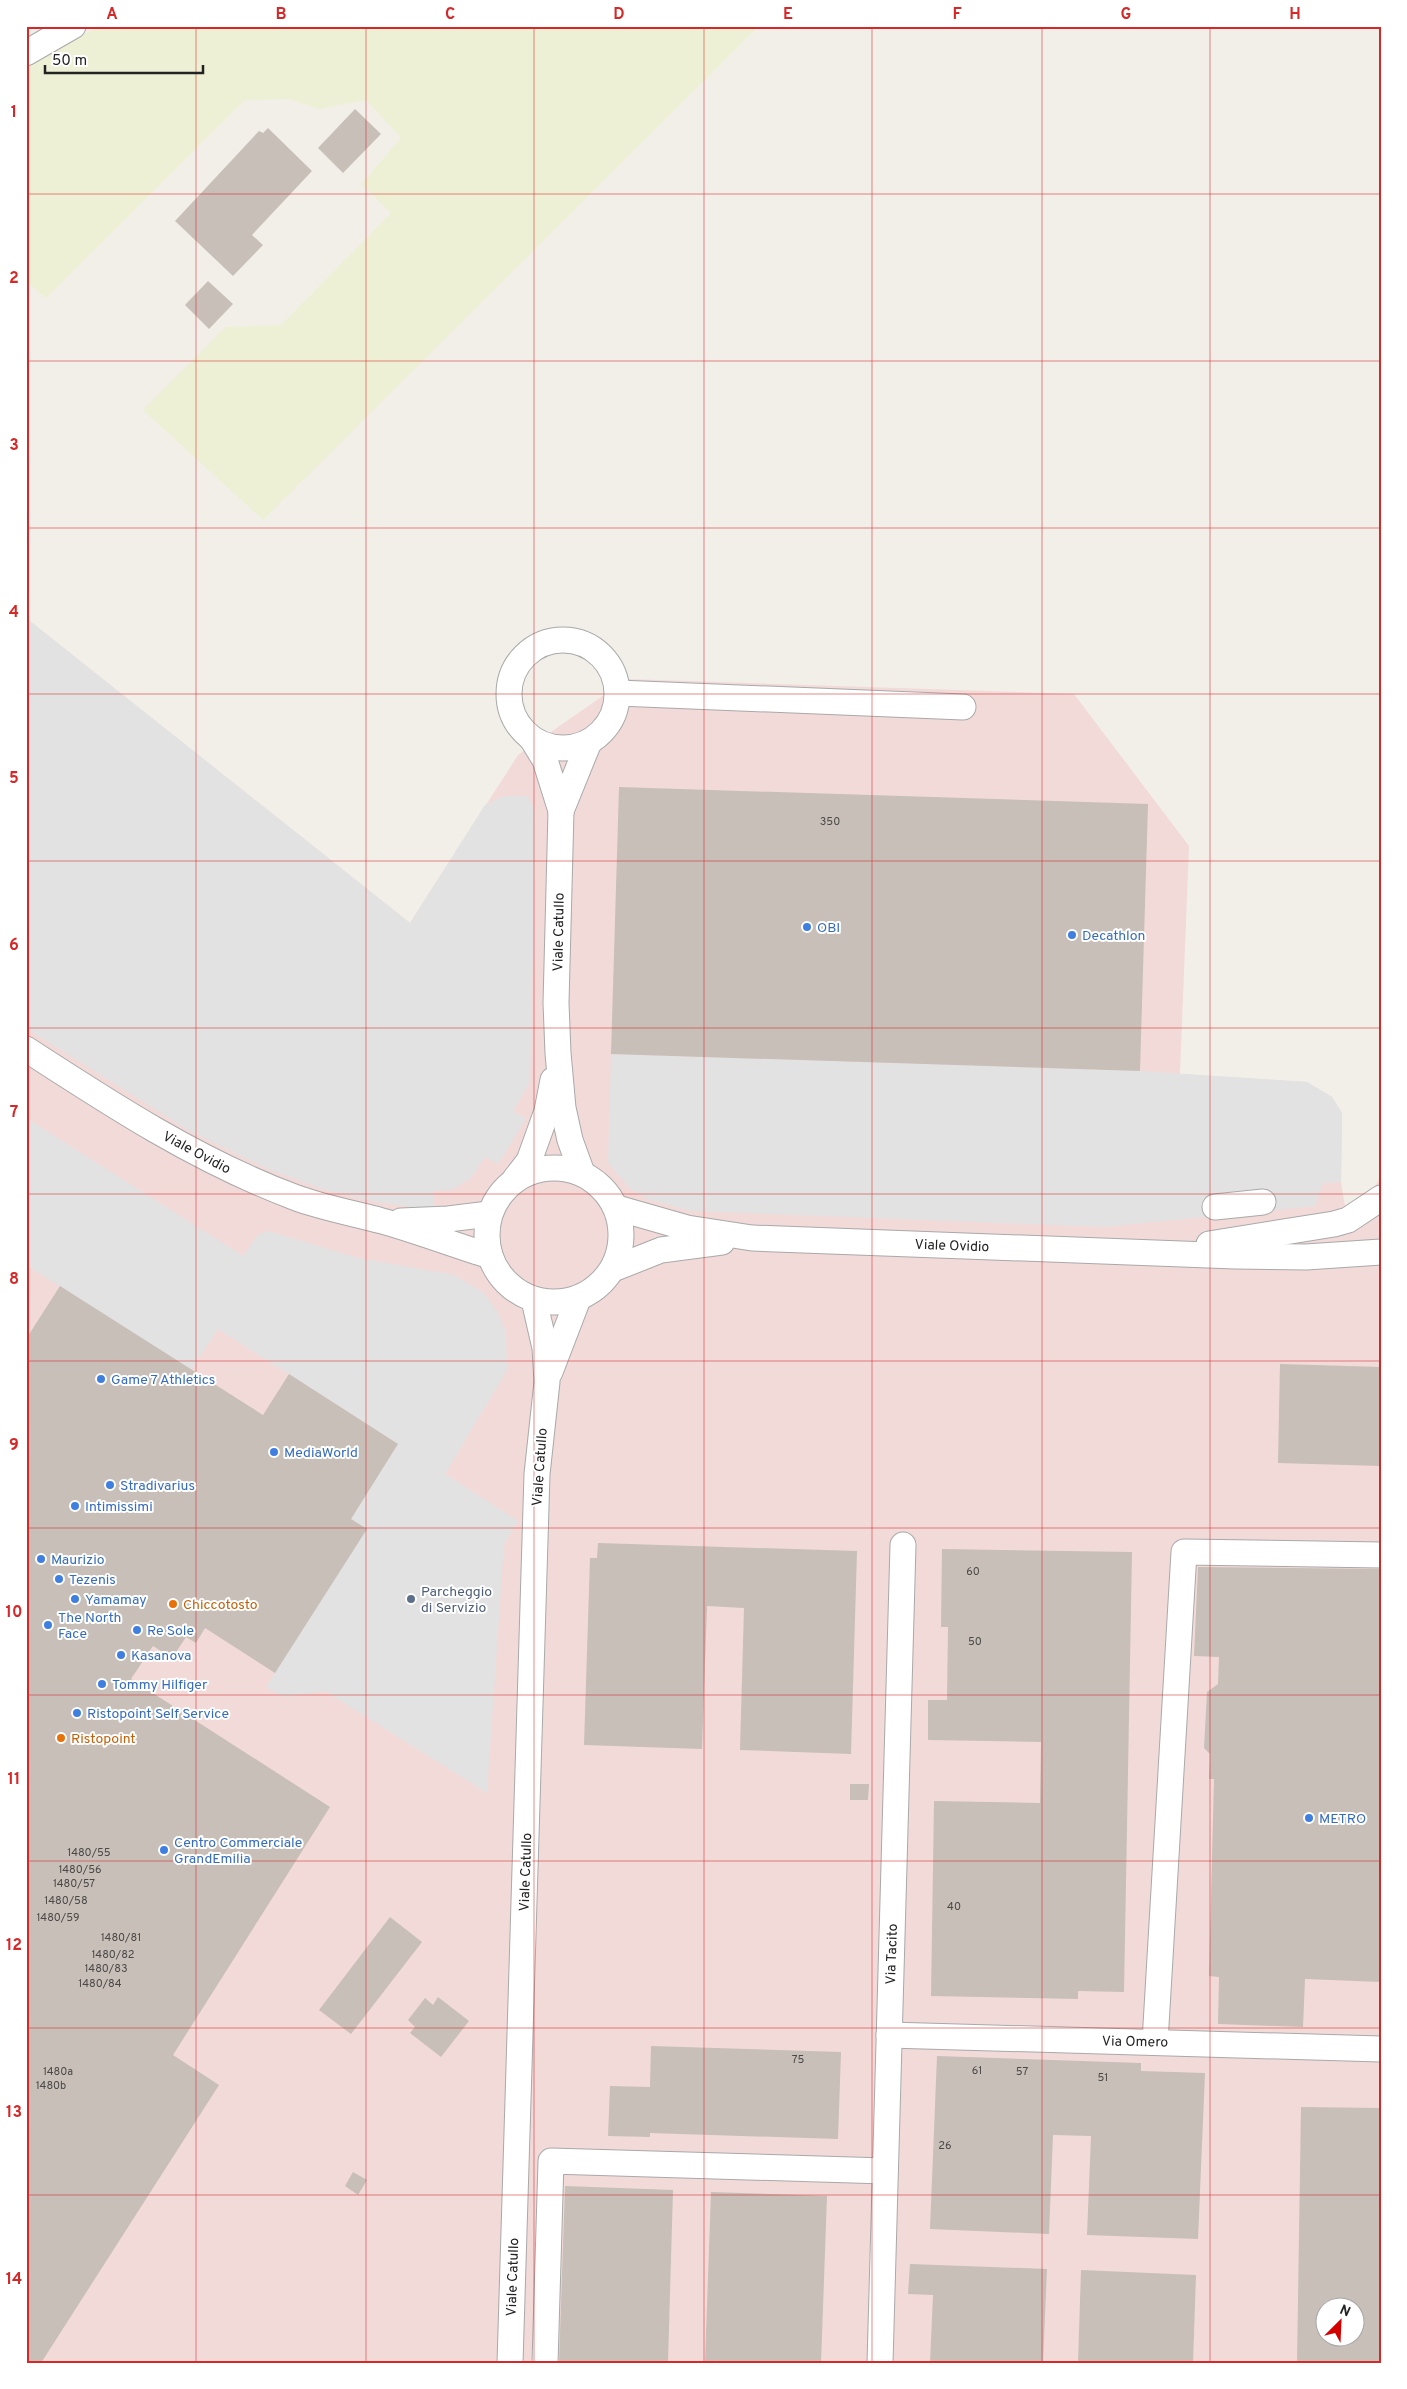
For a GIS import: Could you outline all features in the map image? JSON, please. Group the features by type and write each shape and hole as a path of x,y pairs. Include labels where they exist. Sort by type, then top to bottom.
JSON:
{"street":[{"path":"26,53 73,26"},
{"name":"Viale Catullo","path":"564,640 578,642 590,647 610,666 618,693 613,716 603,731 589,742 575,747 560,748 546,746 532,738 522,729 510,705 509,691 517,665 526,654 550,641 564,640"},
{"path":"618,693 963,707"},
{"name":"Viale Catullo","path":"532,738 545,760 561,811 556,1002 558,1053 563,1108 570,1140 582,1173"},
{"name":"Viale Catullo","path":"561,811 589,742"},
{"name":"Viale Ovidio","path":"26,1050 119,1110 221,1165 296,1198 383,1221 490,1256"},
{"name":"Viale Catullo","path":"515,1179 529,1161 547,1111 558,1053"},
{"path":"548,1167 566,1168 582,1173 596,1182 608,1194 616,1208 622,1228 621,1249 613,1269 598,1287 578,1298 556,1303 534,1300 515,1290 500,1275 490,1256 486,1235 489,1214 500,1194 515,1179 531,1171 548,1167"},
{"name":"Viale Ovidio","path":"1152,1252 1334,1224 1348,1220 1381,1198"},
{"path":"1216,1207 1263,1202"},
{"name":"Viale Ovidio","path":"616,1208 687,1228 752,1238 1306,1257 1381,1252"},
{"name":"Viale Ovidio","path":"383,1221 448,1219 489,1214"},
{"name":"Viale Ovidio","path":"613,1269 661,1250 752,1238"},
{"name":"Viale Catullo","path":"547,1382 578,1298"},
{"name":"Viale Catullo","path":"510,2363 537,1474 547,1382 545,1348 534,1300"},
{"name":"Via Tacito","path":"880,2363 903,1545"},
{"path":"1155,2042 1184,1552 1381,1555"},
{"name":"Via Omero","path":"889,2036 1381,2049"},
{"path":"545,2363 551,2161 885,2171"}],"shaded area":[{"path":"26,618 410,923 518,755 627,679 1074,694 1189,846 1180,1074 1307,1082 1332,1097 1342,1113 1341,1182 1346,1212 1365,1201 1381,1177 1381,2363 26,2363"},
{"path":"26,618 410,923 485,805 504,796 527,796 536,811 530,1082 513,1111 526,1119 498,1164 485,1157 471,1178 451,1190 434,1191 433,1210 376,1202 328,1191 268,1169 188,1130 26,1028"},
{"path":"611,1054 1140,1071 1307,1082 1332,1097 1342,1113 1341,1182 1323,1183 1315,1206 1103,1227 691,1211 647,1199 630,1189 608,1163"},
{"path":"26,1118 243,1256 258,1235 268,1231 358,1258 454,1275 484,1293 498,1313 506,1332 507,1370 445,1474 518,1521 504,1544 487,1793 325,1691 283,1697 266,1687 366,1529 351,1519 398,1444 218,1329 191,1370 26,1265"}],"green space":[{"path":"101,26 759,26 263,520 143,410 226,327 281,325 391,213 361,184 401,138 366,100 319,109 288,99 245,100 46,298 26,282 26,67 54,48"}],"building":[{"path":"355,109 381,134 343,173 318,148"},
{"path":"268,128 312,171 252,235 263,245 233,276 175,221 259,131 263,133"},
{"path":"208,281 233,304 209,329 185,305"},
{"name":"OBI","path":"619,787 1148,804 1140,1071 611,1054"},
{"name":"Centro Commerciale GrandEmilia","path":"60,1286 263,1415 289,1374 398,1444 351,1519 367,1529 275,1673 205,1628 196,1643 186,1637 172,1658 153,1646 131,1679 330,1807 173,2055 219,2085 41,2363 26,2363 26,1339"},
{"path":"1280,1364 1381,1367 1381,1466 1278,1463"},
{"path":"598,1543 857,1551 851,1754 740,1750 744,1608 707,1606 702,1749 584,1745 590,1558 597,1558"},
{"path":"942,1549 1132,1552 1124,1992 1078,1991 1078,1999 931,1996 934,1801 1040,1803 1041,1742 928,1740 928,1700 947,1700 948,1627 941,1627"},
{"name":"METRO","path":"1198,1567 1381,1569 1381,1982 1305,1979 1303,2027 1218,2024 1219,1977 1209,1976 1214,1779 1209,1779 1210,1754 1204,1748 1207,1692 1218,1684 1219,1657 1194,1656"},
{"path":"850,1784 869,1784 868,1800 850,1800"},
{"path":"390,1917 422,1942 351,2034 319,2010"},
{"path":"438,1997 469,2021 441,2057 410,2033 415,2027 408,2020 425,1998 433,2005"},
{"path":"651,2046 841,2052 838,2139 650,2133 650,2137 608,2136 610,2086 650,2087"},
{"path":"937,2056 1141,2063 1141,2071 1205,2073 1198,2239 1087,2235 1091,2136 1053,2135 1049,2234 930,2229"},
{"path":"1301,2107 1381,2108 1381,2363 1297,2363"},
{"path":"353,2172 367,2180 358,2195 345,2186"},
{"path":"565,2186 673,2190 668,2363 559,2363"},
{"path":"711,2192 827,2196 821,2363 705,2363"},
{"path":"910,2264 1047,2269 1043,2363 930,2363 933,2295 908,2294"},
{"path":"1081,2270 1196,2275 1193,2363 1078,2363"}],"place":[{"name":"OBI","path":"807,927"},
{"name":"Decathlon","path":"1072,935"},
{"name":"Game 7 Athletics","path":"101,1379"},
{"name":"MediaWorld","path":"274,1452"},
{"name":"Stradivarius","path":"110,1485"},
{"name":"Intimissimi","path":"75,1506"},
{"name":"Maurizio","path":"41,1559"},
{"name":"Tezenis","path":"59,1579"},
{"name":"Yamamay","path":"75,1599"},
{"name":"Parcheggio di Servizio","path":"411,1599"},
{"name":"Chiccotosto","path":"173,1604"},
{"name":"The North Face","path":"48,1625"},
{"name":"Re Sole","path":"137,1630"},
{"name":"Kasanova","path":"121,1655"},
{"name":"Tommy Hilfiger","path":"102,1684"},
{"name":"Ristopoint Self Service","path":"77,1713"},
{"name":"Ristopoint","path":"61,1738"},
{"name":"METRO","path":"1309,1818"},
{"name":"Centro Commerciale GrandEmilia","path":"164,1850"}]}
